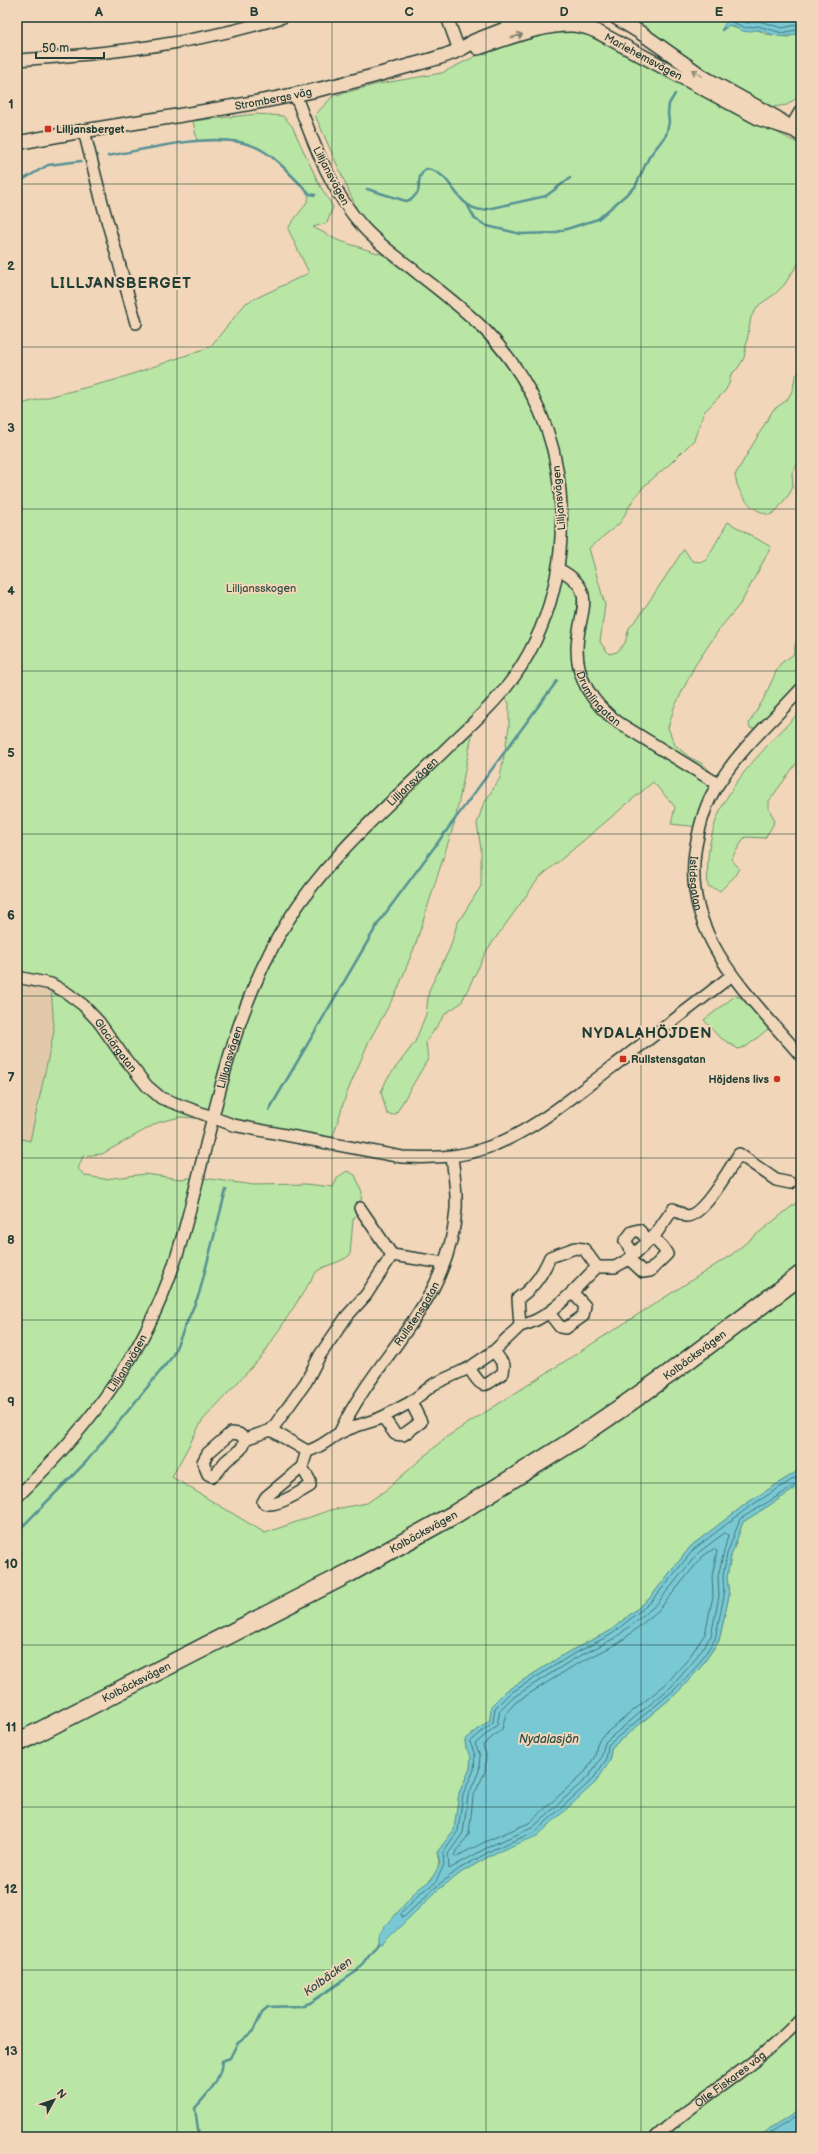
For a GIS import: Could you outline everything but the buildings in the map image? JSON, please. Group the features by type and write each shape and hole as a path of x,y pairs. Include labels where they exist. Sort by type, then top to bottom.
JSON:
{"highway":[{"name":"Kolbäcksvägen","path":"17,1743 349,1573 455,1514 546,1458 621,1408 675,1370 801,1274"},
{"name":"Kolbäcksvägen","path":"17,1756 353,1583 460,1524 628,1417 801,1288"}],"street":[{"path":"17,60 77,56 151,47 239,30 283,17"},
{"path":"447,17 463,48 474,41 536,17"},
{"name":"Mariehemsvägen","path":"615,17 641,33 705,78 777,118 796,132"},
{"name":"Mariehemsvägen","path":"463,48 478,48 546,28 573,25 582,27 607,37 760,119 796,132"},
{"name":"Strombergs väg","path":"17,143 295,94 373,76 463,48"},
{"name":"Lilljansvägen","path":"17,1496 61,1453 104,1400 134,1354 156,1310 176,1256 229,1052 244,1009 260,972 288,921 334,859 486,711 512,680 529,651 543,622 558,569 562,517 556,463 546,428 526,384 504,351 486,331 367,232 346,206 322,163 295,94"},
{"path":"796,132 801,112"},
{"path":"84,131 136,323"},
{"name":"Drumlingatan","path":"558,569 574,578 580,586 584,598 584,613 577,648 584,684 593,700 604,712 619,723 718,784"},
{"name":"Istidsgatan","path":"801,689 732,764 718,784 706,809 700,827 694,849 693,868 697,905 714,949 732,975 801,1056"},
{"path":"211,1119 233,1125 402,1157 452,1157 484,1148 523,1131 594,1081 732,975"},
{"name":"Glaciärgatan","path":"17,977 51,984 67,993 99,1022 147,1086 161,1098 211,1119"},
{"path":"307,1451 324,1444 340,1432 383,1417 411,1402 434,1384 469,1368 494,1351 520,1326 534,1322 549,1313 573,1293 597,1267 615,1267 631,1256 650,1239 674,1209 686,1216 694,1214 700,1210 739,1154 776,1180 790,1183"},
{"name":"Rullstensgatan","path":"340,1432 350,1411 435,1288 444,1263 456,1208 452,1157"},
{"path":"360,1208 392,1255 444,1263"},
{"path":"639,1230 650,1239 664,1249 666,1254 650,1271 643,1272 631,1256 625,1241 632,1232 639,1230"},
{"path":"520,1326 518,1298 532,1287 550,1257 568,1250 582,1248 591,1256 597,1267"},
{"path":"245,1439 271,1430 306,1382 320,1356 347,1316 366,1295 392,1255"},
{"path":"549,1313 560,1327 566,1328 583,1316 586,1309 585,1306 573,1293"},
{"path":"469,1368 480,1384 487,1384 505,1370 504,1365 494,1351"},
{"path":"383,1417 395,1434 403,1435 421,1422 411,1402"},
{"path":"271,1430 307,1451"},
{"path":"302,1467 307,1451"},
{"name":"Olle Fiskares väg","path":"656,2137 710,2093 753,2063 781,2040 801,2018"}],"shaded area":[{"path":"17,977 51,984 54,1031 30,1141 17,1138"}],"green space":[{"path":"627,17 729,17 726,20 729,25 738,29 758,30 765,34 788,37 801,32 801,95 787,105 773,107 708,72"},
{"name":"Lilljansskogen","path":"580,31 591,34 801,145 801,259 784,285 775,294 759,305 751,317 744,358 738,368 731,374 729,384 725,391 704,412 694,440 671,463 645,485 633,500 620,523 589,548 605,605 600,642 609,654 617,652 625,643 629,628 640,615 684,549 692,561 702,562 706,560 728,522 771,547 741,603 720,628 694,667 674,708 668,728 675,745 689,757 703,764 719,781 700,827 671,824 675,807 653,782 539,878 487,950 461,1003 446,1013 426,1042 428,1059 395,1115 387,1114 381,1092 387,1079 415,1042 426,1014 429,990 450,948 457,924 481,886 481,849 477,824 483,805 500,778 509,727 509,703 502,693 475,720 455,821 416,943 397,991 369,1041 346,1095 331,1143 211,1119 181,1117 159,1122 102,1154 83,1156 78,1169 86,1176 105,1179 145,1174 181,1179 197,1177 253,1185 305,1184 333,1187 338,1177 347,1171 355,1175 362,1192 360,1208 353,1220 350,1255 317,1271 263,1355 202,1421 172,1477 265,1533 330,1510 367,1503 386,1490 445,1438 731,1255 801,1199 801,1469 747,1503 691,1546 649,1599 610,1631 568,1652 506,1691 491,1706 490,1720 465,1740 466,1748 471,1756 470,1769 459,1793 454,1830 438,1851 439,1858 435,1874 428,1882 417,1890 439,1889 462,1872 495,1853 610,1761 611,1748 677,1693 700,1668 719,1641 729,1596 727,1577 731,1556 743,1522 801,1485 801,2109 758,2137 17,2137 17,1138 30,1141 54,1031 51,984 17,977 17,405 115,380 210,347 246,303 309,273 288,229 309,197 305,190 278,163 258,149 237,142 197,141 193,121 257,114 283,116 292,126 319,184 333,207 327,223 313,227 337,240 402,261 367,232 315,115 333,96 378,84 442,73 478,55 545,34"},
{"path":"801,369 801,458 792,473 793,486 790,493 776,511 770,515 763,513 750,505 739,489 735,475 773,410 787,400 793,389 795,377"},
{"path":"801,633 801,689 764,729 750,728 749,723 763,700 776,672 781,663 793,655 796,642"},
{"path":"801,710 801,757 769,801 769,809 774,819 773,825 765,838 745,837 731,859 739,868 734,877 720,891 708,886 708,857 713,831 721,808 733,788 748,768"},
{"path":"735,996 743,998 768,1025 768,1029 747,1046 738,1049 718,1036 704,1020"}],"water":[{"path":"729,17 801,17 801,32 789,36 780,36 759,30 745,31 729,25 725,29 723,27"},
{"name":"Nydalasjön","path":"801,1469 801,1485 743,1522 731,1556 727,1577 729,1596 719,1640 700,1668 677,1693 611,1748 610,1761 596,1782 537,1836 495,1853 462,1872 439,1889 382,1944 378,1943 378,1935 417,1890 431,1880 440,1864 438,1851 454,1830 459,1793 470,1769 471,1756 466,1748 465,1740 490,1720 491,1706 506,1691 568,1652 610,1631 649,1599 691,1546 747,1503"},
{"path":"801,2109 801,2137 758,2137"}],"waterway":[{"path":"468,206 475,219 487,226 521,234 554,233 598,219 635,187 649,157 666,135 669,122 669,104 675,94"},
{"path":"108,156 184,142 225,140 243,143 258,148 272,157 310,194 315,195"},
{"path":"17,183 48,165 81,161"},
{"path":"367,189 406,201 412,199 418,192 419,179 421,174 426,169 435,171 442,176 466,203 474,208 483,210 546,196 570,178"},
{"path":"269,1110 379,922 557,681"},
{"path":"17,1532 86,1462 172,1357 199,1294 226,1190"},
{"name":"Kolbäcken","path":"199,2137 195,2108 209,2092 216,2081 222,2061 230,2058 237,2044 253,2031 262,2012 268,2007 300,2006 310,2003 357,1971 378,1943"}],"place":[{"name":"Lilljansberget","path":"48,129"},
{"name":"Rullstensgatan","path":"623,1059"},
{"name":"Höjdens livs","path":"777,1079"}],"district":[{"name":"LILLJANSBERGET","path":"121,283"},
{"name":"NYDALAHÖJDEN","path":"647,1033"}]}
